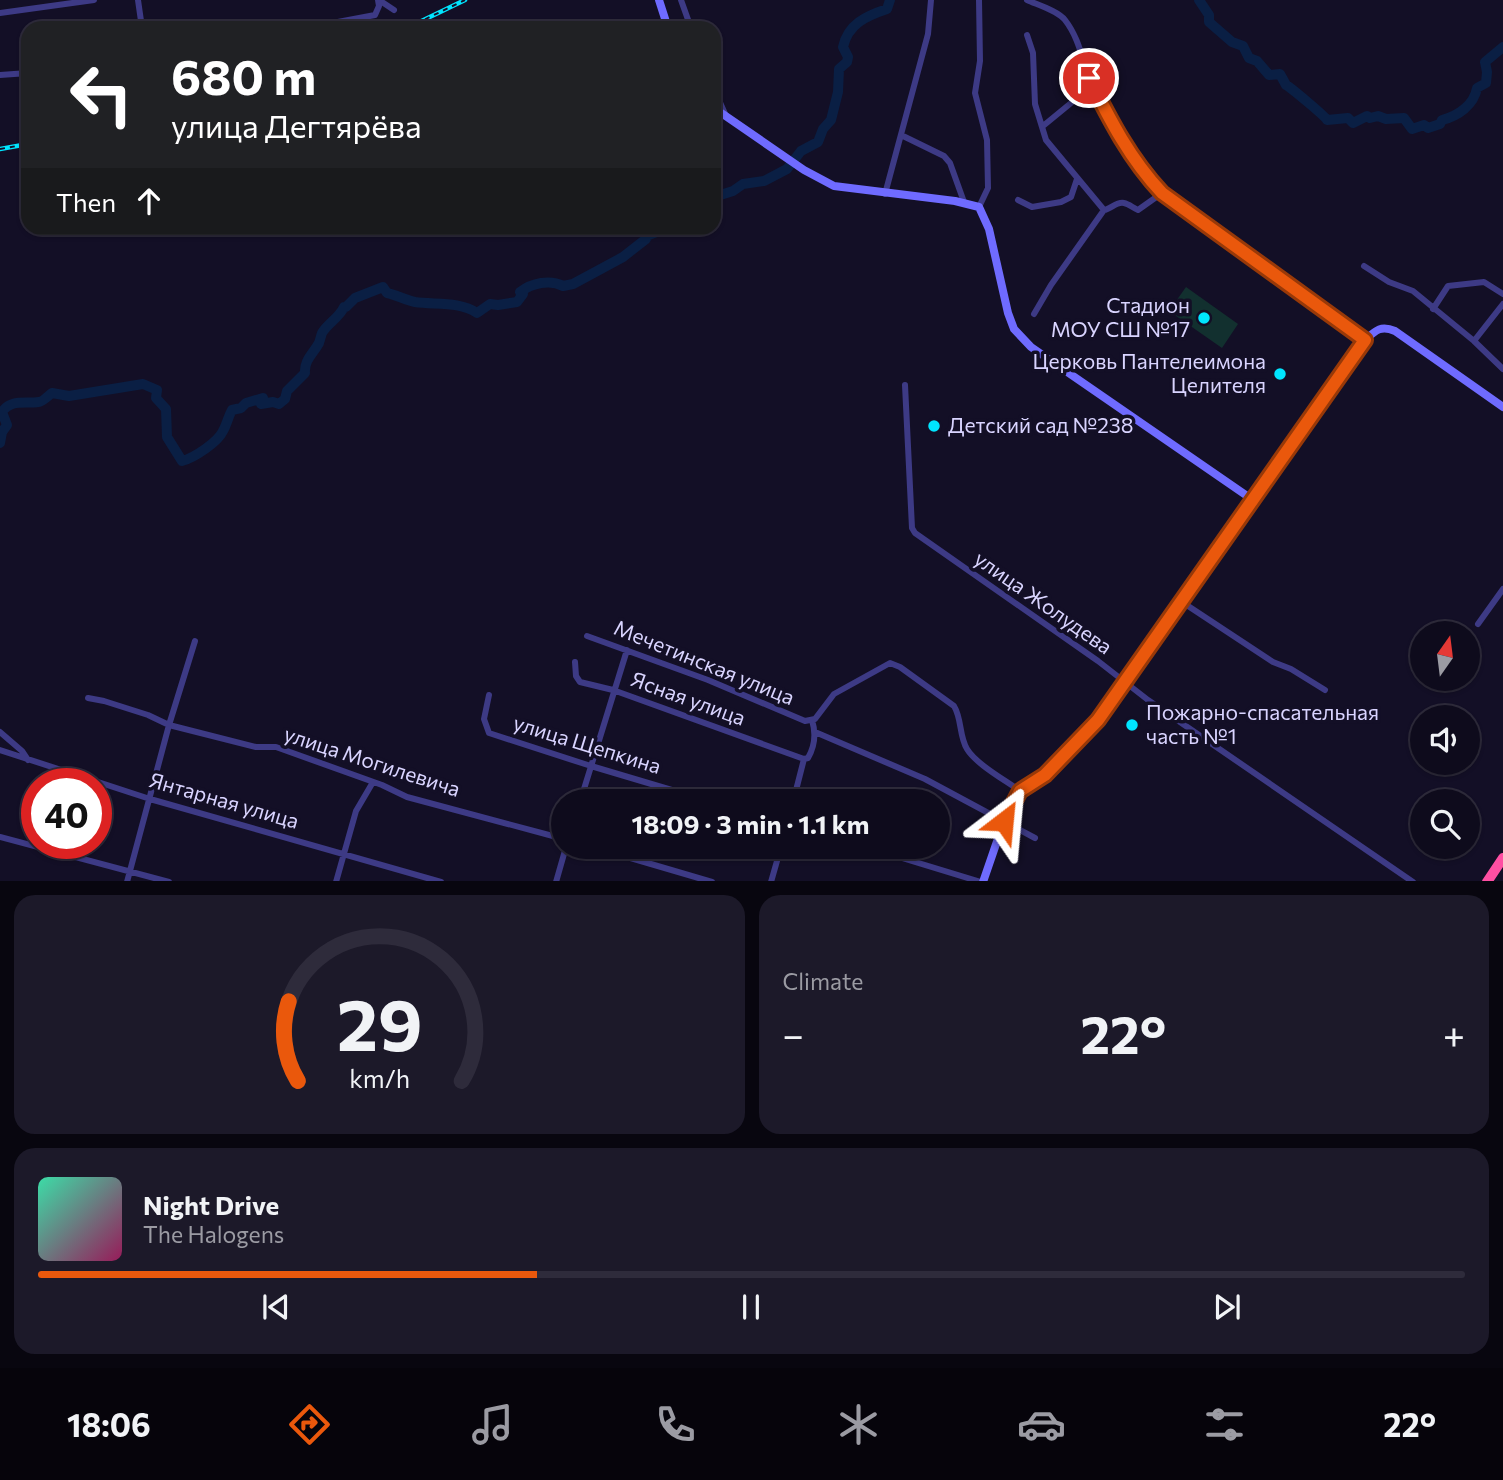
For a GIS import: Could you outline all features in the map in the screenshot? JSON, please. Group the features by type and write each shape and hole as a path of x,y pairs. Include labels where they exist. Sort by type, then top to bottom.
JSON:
{"highway":[{"path":"1487,881 1503,858"}],"street":[{"path":"0,13 94,0"},
{"path":"138,0 141,21"},
{"path":"378,0 394,10"},
{"path":"343,21 375,15 379,6 378,0"},
{"path":"659,0 666,21"},
{"path":"681,0 688,21"},
{"path":"886,194 928,34 931,0"},
{"path":"979,0 981,61 975,93 987,140 988,188 979,207"},
{"path":"1027,0 1063,18 1080,45 1089,78 1125,147 1141,171 1162,193 1365,340"},
{"path":"1027,35 1033,53 1035,104 1046,140 1077,179 1104,209 1109,210 1124,203 1138,210 1162,193"},
{"path":"0,75 21,74"},
{"path":"1043,126 1082,94 1089,78"},
{"path":"721,104 727,117"},
{"path":"721,113 773,150 834,186 964,202 979,207 989,229 1014,329 1031,347 1253,500"},
{"path":"901,135 944,156 950,163 964,202"},
{"path":"1018,200 1032,207 1061,202 1071,197 1077,179"},
{"path":"1034,314 1104,209"},
{"path":"1364,266 1389,282 1413,291 1474,341 1503,369"},
{"path":"1433,309 1448,286 1484,282 1503,294"},
{"path":"1474,341 1503,304"},
{"path":"907,859 982,881 1004,821 1020,791 1045,775 1098,720 1365,340 1378,328 1387,327 1395,331 1502,405"},
{"name":"улица Жолудева","path":"905,385 913,531 1126,683 1413,881"},
{"path":"1480,621 1503,589"},
{"path":"1182,601 1273,662 1291,669 1325,690"},
{"name":"Мечетинская улица","path":"587,636 708,680 798,720 812,720 817,717 834,694 890,663 900,667 954,706 959,715 967,749 976,759 1020,791"},
{"path":"127,881 169,725 195,641"},
{"path":"584,789 627,650"},
{"name":"Ясная улица","path":"575,662 576,676 580,682 613,690 804,759"},
{"name":"улица Щепкина","path":"489,695 484,719 489,733 668,789"},
{"name":"улица Могилевича","path":"88,698 148,715 169,725 257,747 276,747 407,797 551,836"},
{"path":"796,789 804,759 808,758 812,751 815,732 812,720"},
{"path":"0,732 22,751 28,760"},
{"path":"815,732 925,779 1035,838"},
{"name":"Янтарная улица","path":"0,750 150,799 441,881"},
{"path":"336,881 356,811 373,782"},
{"path":"0,837 169,881"},
{"path":"556,881 562,859"},
{"path":"635,859 712,881"},
{"path":"771,881 777,859"}],"green space":[{"name":"Стадион МОУ СШ №17","path":"1186,287 1238,324 1222,348 1169,311"}],"waterway":[{"path":"721,195 743,184 764,181 787,169 801,151 818,142 823,129 831,120 838,92 839,69 847,62 848,57 843,47 845,39 859,22 887,9 890,0"},
{"path":"1199,0 1209,15 1209,22 1232,42 1243,46 1249,58 1257,61 1269,75 1280,74 1286,85 1327,120 1348,118 1353,123 1367,116 1404,118 1412,129 1440,124 1442,120 1454,116 1469,105 1477,88 1486,83 1485,62 1503,47"},
{"path":"0,443 2,432 7,425 2,412 9,405 40,402 52,393 69,396 143,384 157,390 156,398 166,409 167,437 182,461 199,453 216,440 232,410 263,398 261,404 279,404 285,399 287,391 305,373 307,361 322,333 355,298 383,287 387,293 412,301 455,305 477,313 490,304 517,302 523,294 520,292 535,284 573,284 623,257 649,235"}],"railway":[{"path":"422,21 465,0"},
{"path":"0,149 21,145"}],"place":[{"name":"Стадион МОУ СШ №17","path":"1204,318"},
{"name":"Церковь Пантелеимона Целителя","path":"1280,374"},
{"name":"Детский сад №238","path":"934,426"},
{"name":"Пожарно-спасательная часть №1","path":"1132,725"}],"route":[{"path":"1004,821 1020,791 1045,775 1067,754 1098,720 1126,683 1365,340 1162,193 1141,171 1125,147 1089,78"}]}
